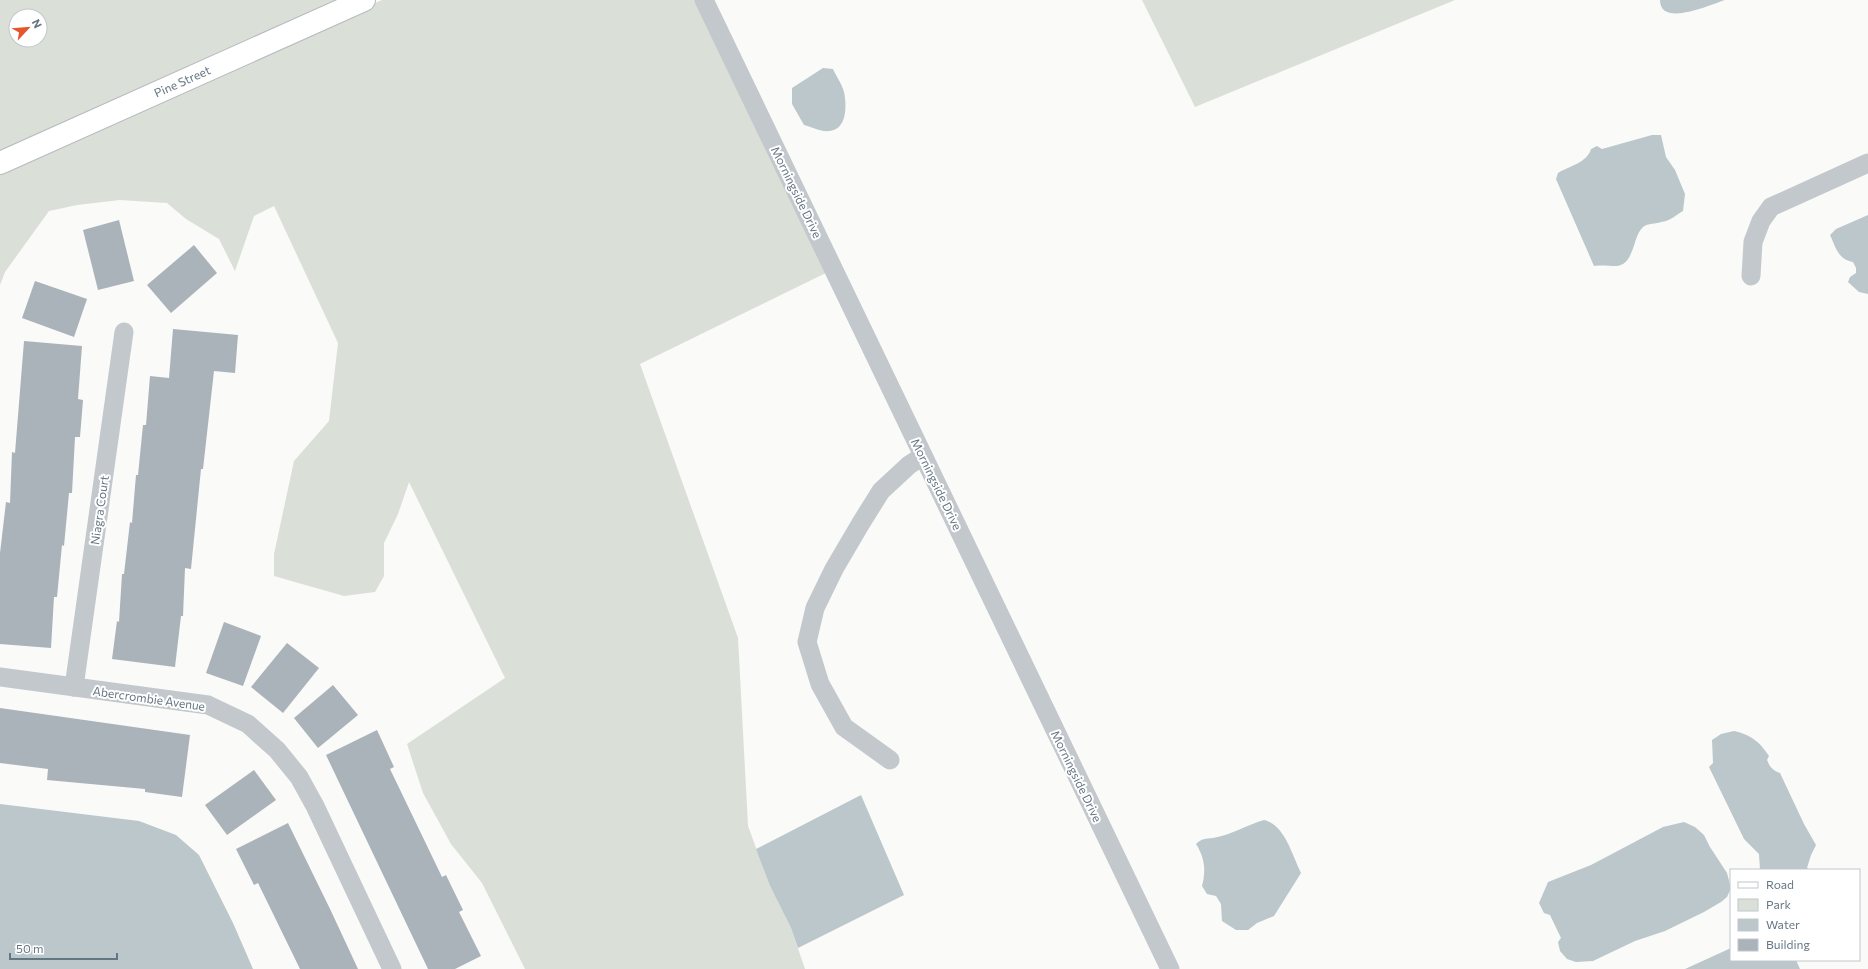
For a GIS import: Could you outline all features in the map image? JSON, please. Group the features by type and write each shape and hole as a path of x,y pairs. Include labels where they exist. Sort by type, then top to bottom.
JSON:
{"main road":[{"name":"Pine Street","path":"0,163 364,0"}],"street":[{"name":"Morningside Drive","path":"704,0 1170,969"},
{"path":"1751,276 1753,242 1760,221 1771,207 1868,163"},
{"name":"Niagra Court","path":"74,687 124,332"},
{"path":"890,760 844,727 820,684 807,642 815,608 830,575 869,510 881,491 909,465 923,456"},
{"name":"Abercrombie Avenue","path":"0,677 208,705 248,724 277,750 299,777 315,806 392,969"}],"green space":[{"path":"0,0 346,0 0,155"},
{"path":"382,0 701,0 832,270 640,364 738,638 748,826 770,886 791,928 805,969 525,969 482,883 451,844 423,793 407,744 505,678 409,482 398,514 384,543 384,576 375,592 344,596 274,576 274,554 294,461 329,421 338,343 274,206 254,216 235,271 219,239 186,219 167,203 120,200 77,205 49,211 5,272 0,285 0,171"},
{"path":"1142,0 1455,0 1195,107"}],"water":[{"path":"1660,0 1725,0 1688,12 1677,13 1668,12 1662,8"},
{"path":"823,68 833,69 842,86 845,98 845,110 842,122 835,130 829,131 804,125 792,104 792,88"},
{"path":"1652,135 1661,135 1666,157 1675,170 1685,194 1683,211 1673,218 1643,227 1639,232 1627,261 1616,266 1594,266 1556,179 1558,173 1582,161 1589,154 1591,149 1597,146 1602,149"},
{"path":"1868,215 1868,294 1859,292 1848,282 1850,277 1856,273 1856,268 1853,262 1848,261 1841,256 1830,235 1836,229"},
{"path":"1734,731 1745,734 1762,746 1769,756 1767,760 1770,766 1775,771 1780,773 1804,824 1816,845 1811,855 1807,868 1808,869 1760,869 1759,854 1744,839 1709,767 1713,763 1712,740 1721,734"},
{"path":"861,795 904,895 798,948 791,928 770,886 756,849"},
{"path":"0,804 139,821 176,835 199,855 233,923 253,969 0,969"},
{"path":"1264,820 1271,823 1283,834 1301,873 1274,916 1257,923 1248,930 1236,930 1222,921 1221,904 1216,896 1207,894 1202,886 1204,865 1203,859 1196,844 1202,840 1226,835"},
{"path":"1684,822 1695,827 1704,835 1727,873 1730,890 1727,897 1704,912 1665,931 1635,941 1593,961 1576,962 1567,959 1560,951 1558,942 1561,938 1550,915 1544,913 1539,903 1548,882 1591,865 1663,827"},
{"path":"1730,948 1730,961 1796,961 1800,969 1685,969"}],"building":[{"path":"119,220 134,281 98,290 83,230"},
{"path":"194,245 217,273 171,313 147,285"},
{"path":"35,281 87,299 74,337 22,318"},
{"path":"173,329 238,335 235,373 214,371 203,469 201,469 191,569 185,568 183,616 181,616 175,667 112,659 117,621 119,622 122,574 124,574 130,522 132,523 136,475 138,475 143,425 146,425 150,376 169,378"},
{"path":"24,341 82,346 78,399 83,400 80,437 75,437 72,493 69,493 57,597 54,597 51,648 0,644 0,553 6,502 10,503 12,452 15,453"},
{"path":"224,622 261,636 243,686 206,673"},
{"path":"287,643 319,668 283,713 251,687"},
{"path":"333,685 358,715 318,748 294,718"},
{"path":"0,708 190,735 182,797 145,792 145,789 47,780 48,769 0,763"},
{"path":"377,730 394,767 390,769 442,877 446,875 463,910 459,912 481,956 455,969 428,969 326,755"},
{"path":"254,770 276,800 227,835 205,805"},
{"path":"288,823 358,969 300,969 258,883 254,885 236,849"}]}
